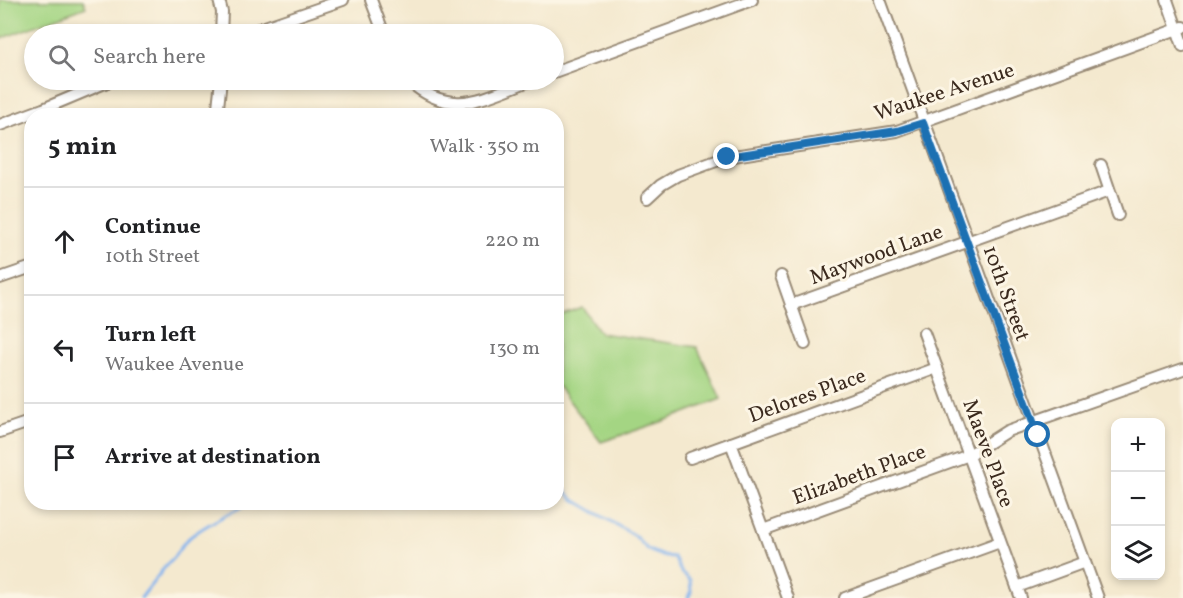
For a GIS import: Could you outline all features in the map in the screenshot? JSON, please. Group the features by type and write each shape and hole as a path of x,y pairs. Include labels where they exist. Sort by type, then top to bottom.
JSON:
{"street":[{"path":"219,0 222,12 220,24"},
{"path":"273,24 343,0"},
{"path":"371,0 380,24"},
{"path":"564,68 752,0"},
{"name":"10th Street","path":"880,0 1098,598"},
{"path":"1167,0 1180,28 1183,46"},
{"name":"Waukee Avenue","path":"648,198 661,185 678,175 727,157 897,131 1180,28"},
{"path":"52,108 91,90"},
{"path":"218,108 220,90"},
{"path":"421,90 444,102 458,103 503,90"},
{"path":"0,125 24,118"},
{"path":"1101,165 1118,215"},
{"name":"Maywood Lane","path":"791,305 1109,191"},
{"path":"0,278 24,270"},
{"path":"781,276 805,344"},
{"name":"Maeve Place","path":"924,333 1021,598"},
{"name":"Delores Place","path":"690,458 937,368"},
{"name":"Elizabeth Place","path":"763,530 969,455 1007,431 1183,369"},
{"path":"0,432 24,424"},
{"path":"732,443 788,598"},
{"path":"845,598 1000,542"},
{"path":"1017,587 1085,562"}],"green space":[{"path":"0,0 83,0 86,7 40,24 24,24 24,30 0,39"},
{"path":"582,307 600,333 697,347 721,399 601,442 564,394 564,313"}],"waterway":[{"path":"564,490 573,499 635,536 648,550 663,556 674,557 681,572 690,580 691,592 688,598"},
{"path":"141,598 189,538 235,510"}],"route":[{"path":"727,157 897,131 923,123 1038,435"}]}
